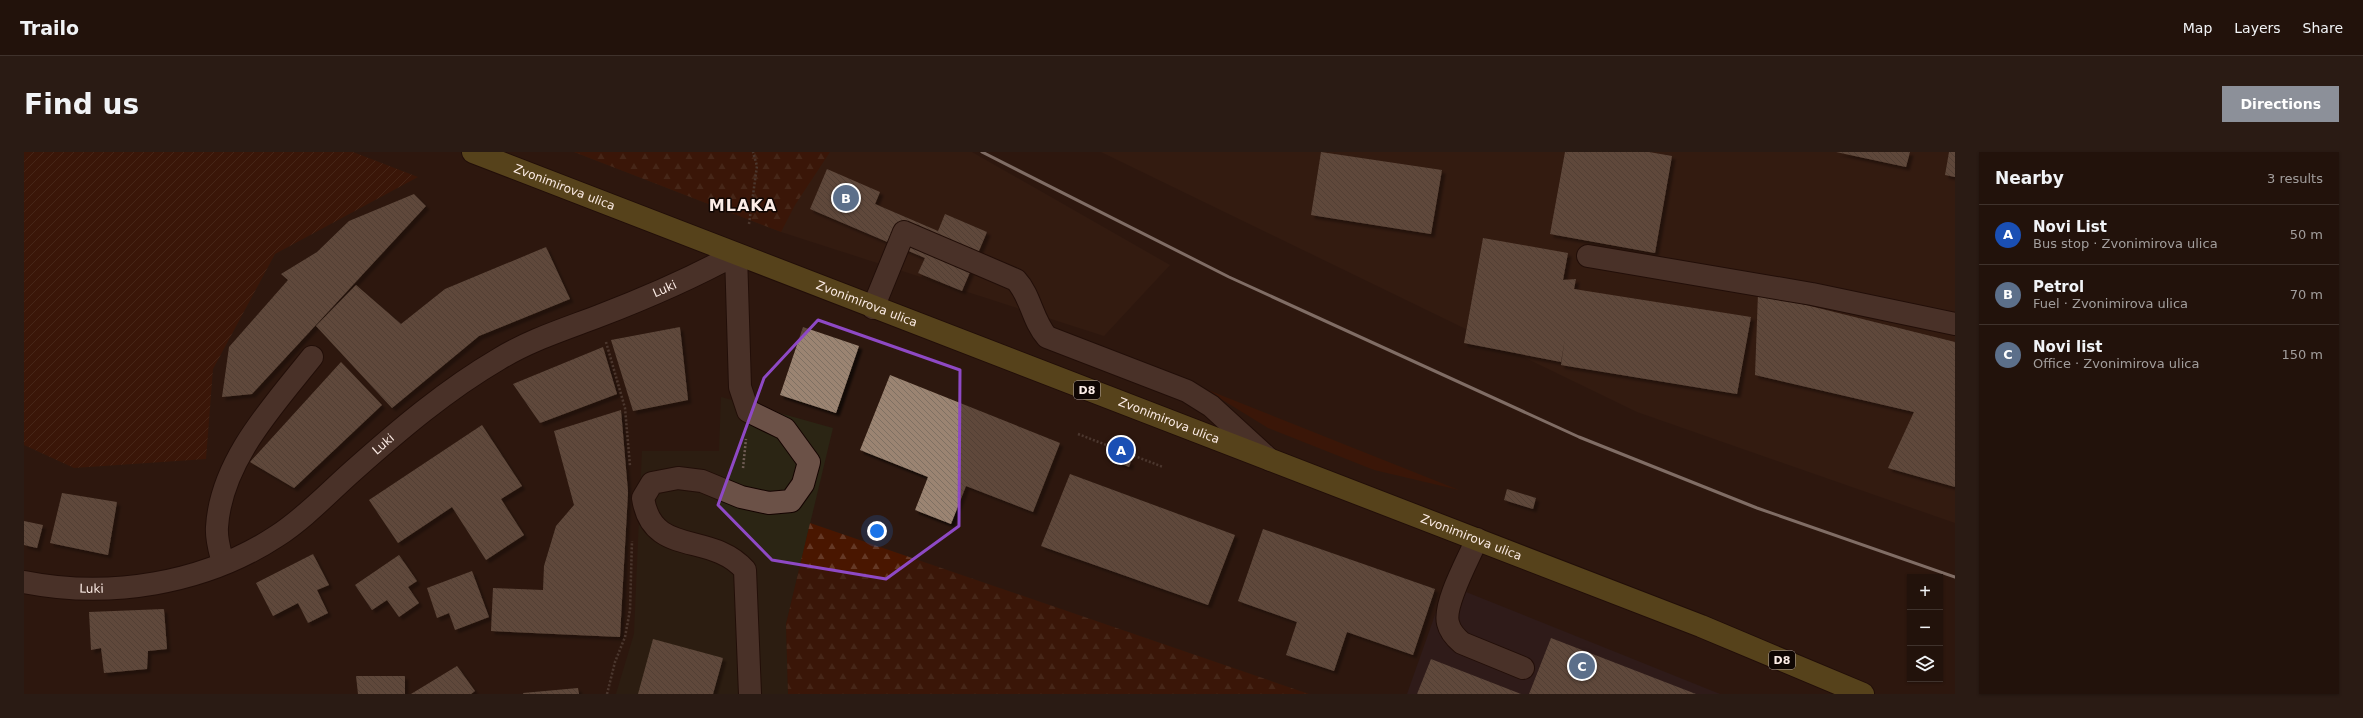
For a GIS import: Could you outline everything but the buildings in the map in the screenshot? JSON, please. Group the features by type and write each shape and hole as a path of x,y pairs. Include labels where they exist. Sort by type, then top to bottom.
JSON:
{"main road":[{"name":"Zvonimirova ulica","path":"473,152 873,308 1701,626 1863,694"}],"street":[{"path":"873,308 904,232 1016,280 1024,290 1040,328 1047,337 1192,394 1211,406 1270,460"},
{"name":"Luki","path":"24,582 74,589 128,588 165,581 223,563 278,535 433,404 499,358 542,337 599,316 696,275 736,254"},
{"path":"736,254 740,388 748,411 785,429 809,462 803,484 791,501 769,503 741,497 702,481 678,478 652,483 643,498 646,514 653,526 670,537 720,551 737,561 745,570 750,694"},
{"path":"1588,256 1812,294 1955,324"},
{"path":"223,563 217,528 227,486 247,441 312,357"},
{"path":"1477,539 1449,605 1448,624 1455,638 1462,643 1523,668"}],"path":[{"path":"749,224 757,166 753,152"},
{"path":"599,316 625,408 630,467"},
{"path":"741,497 748,411"},
{"path":"1078,434 1163,466"},
{"path":"607,694 615,662 625,637 630,610 632,537"}],"highlighted area":[{"path":"818,320 960,370 959,526 886,579 772,560 718,505 764,378"}],"shaded area":[{"path":"574,152 972,152 1170,265 1104,336 781,232"},
{"path":"1101,152 1955,152 1955,523 1637,412"},
{"path":"721,397 833,428 786,624 788,694 616,694 634,634 642,451 719,451"},
{"path":"1446,584 1720,694 1407,694"}],"green space":[{"path":"24,152 353,152 418,177 275,254 213,369 206,459 74,468 24,445"},
{"path":"574,152 830,152 795,205 781,232"},
{"path":"1203,388 1459,490 1374,470 1268,428"},
{"path":"810,523 1309,694 788,694 786,624"}],"railway":[{"path":"982,152 1229,277 1579,437 1757,508 1955,577"}],"place":[{"name":"Petrol","path":"846,198"},
{"name":"Novi List","path":"1121,450"},
{"name":"Novi list","path":"1582,666"}],"district":[{"name":"MLAKA","path":"743,205"}]}
